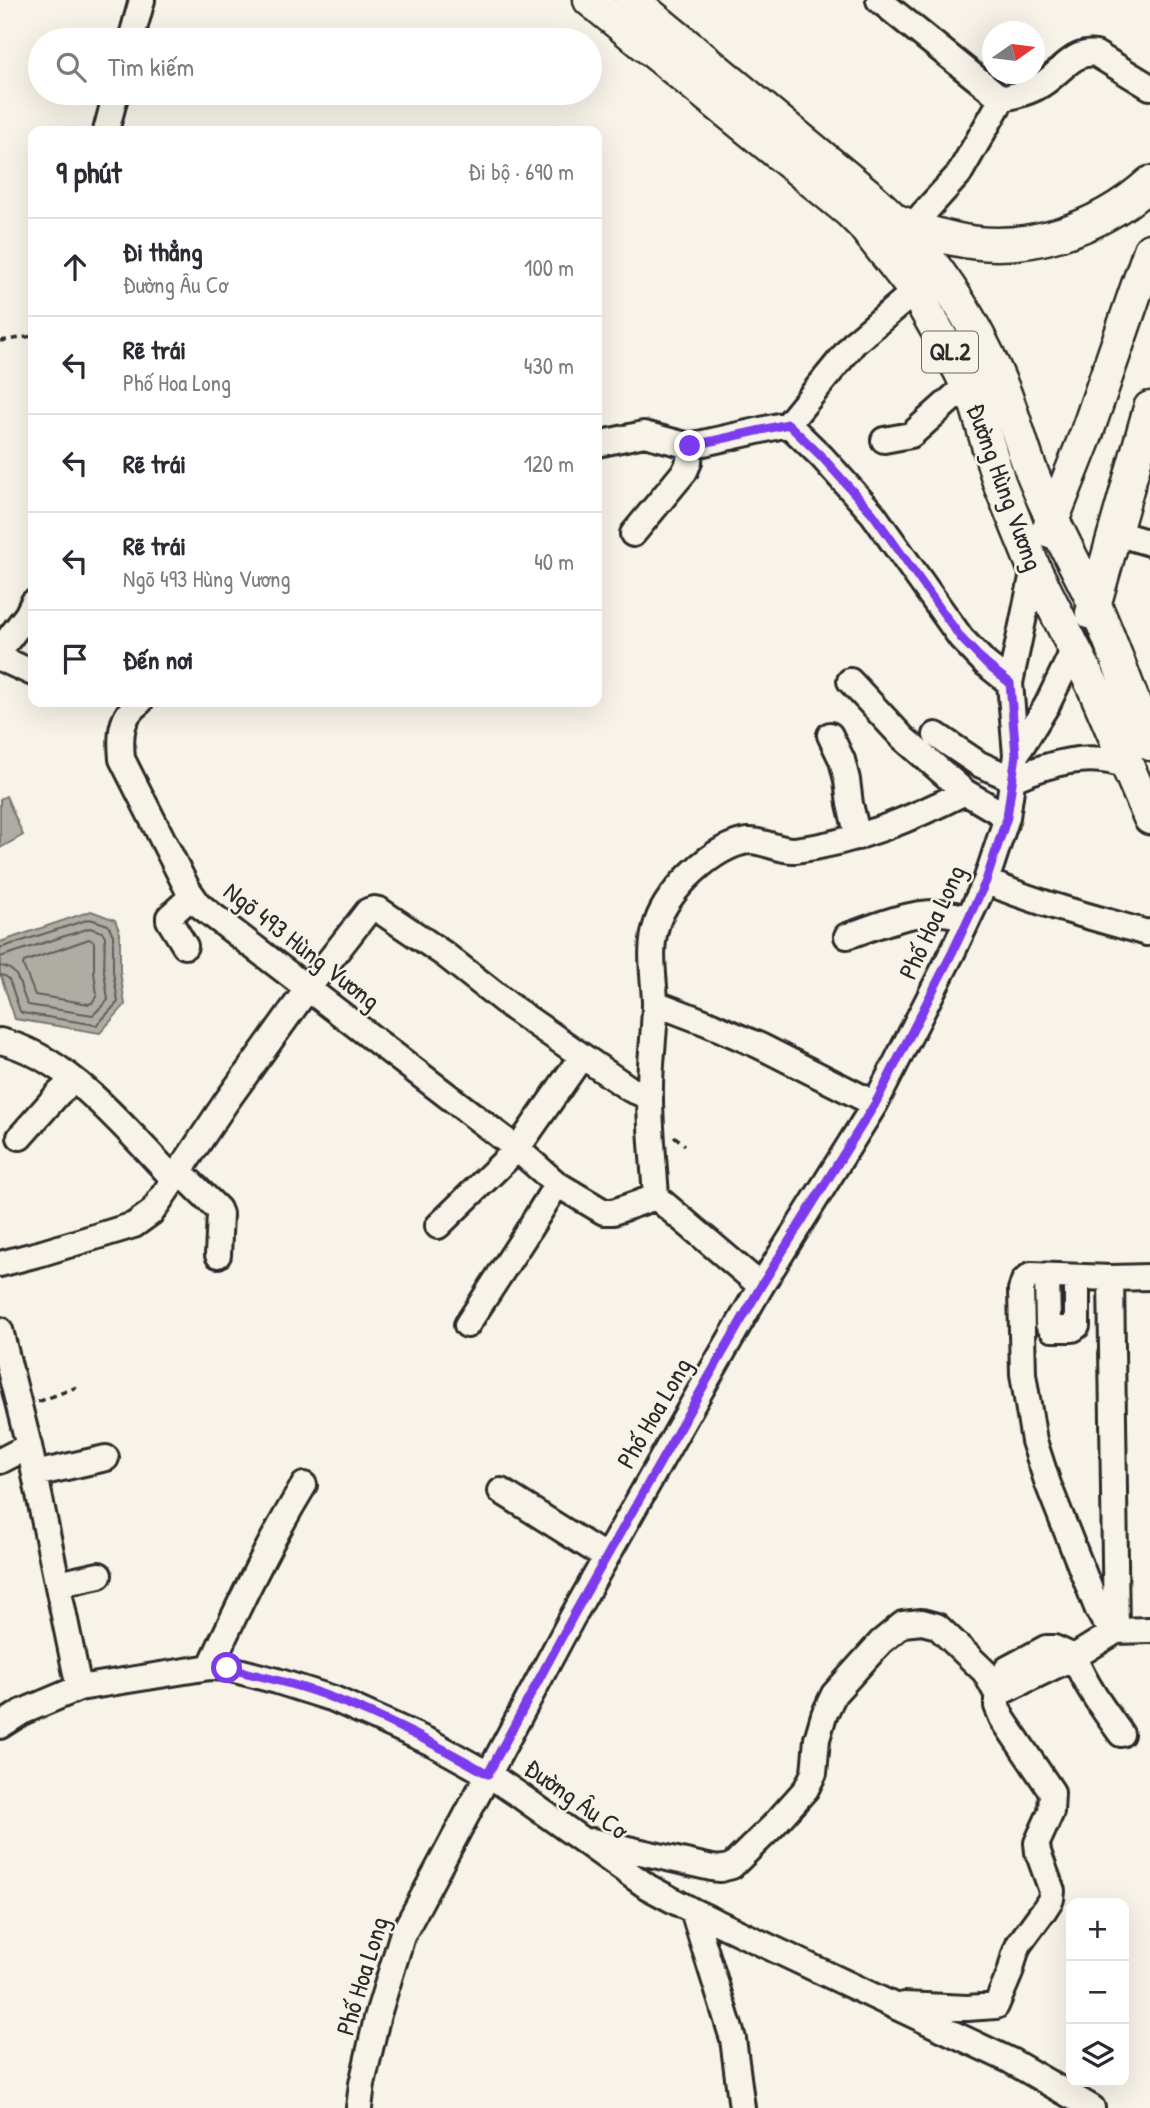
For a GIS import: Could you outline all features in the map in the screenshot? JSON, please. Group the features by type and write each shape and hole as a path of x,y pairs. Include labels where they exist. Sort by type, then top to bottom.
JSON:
{"main road":[{"name":"Đường Hùng Vương","path":"590,0 849,211 894,230 915,291 976,404 999,482 1034,568 1094,688 1150,818"},
{"name":"Đường Hùng Vương","path":"632,0 867,194 894,230 940,273 984,347 1004,391 1028,465 1052,520 1139,687 1150,744"},
{"path":"894,230 967,242 1041,240 1079,228 1119,207 1150,183"},
{"path":"1034,568 1086,435 1150,250"},
{"path":"1074,649 1096,606 1150,408"}],"street":[{"path":"134,28 142,0"},
{"path":"878,0 1002,99"},
{"path":"894,230 959,174 1002,99 1043,85 1074,57 1086,52 1096,54 1150,87"},
{"path":"107,126 113,105"},
{"path":"602,443 644,434 690,446 788,424 855,342 915,291"},
{"path":"884,440 911,435 967,385"},
{"path":"788,424 873,514 961,638 986,664 1010,683"},
{"path":"634,534 685,471 689,462 690,446"},
{"path":"1115,533 1150,543"},
{"name":"Phố Hoa Long","path":"359,2108 377,2018 402,1936 606,1557 761,1286 875,1104 986,881 1007,817 1013,779 1016,755 1010,683 1034,568"},
{"path":"0,650 28,613"},
{"name":"Phố Hoa Long","path":"1016,755 1047,705 1074,649"},
{"path":"0,658 28,671"},
{"path":"850,681 903,738 965,792 1007,817"},
{"name":"Ngõ 493 Hùng Vương","path":"125,707 120,737 122,759 199,905 517,1149 557,1184 604,1212 613,1212 656,1198"},
{"path":"830,735 842,760 859,837"},
{"path":"936,735 979,764 1013,779 1046,766 1081,760 1110,761 1128,767"},
{"path":"761,1286 656,1198 650,1097 655,1003 651,949 657,922 675,892 699,866 722,851 749,841 792,850 859,837 965,792"},
{"path":"986,881 1017,895 1149,935"},
{"path":"185,946 169,916 192,896"},
{"path":"0,1264 134,1225 152,1212 308,988 369,911 374,909 444,954 514,1009 630,1089 650,1097"},
{"path":"847,936 922,914 942,913 968,918"},
{"path":"655,1003 760,1046 875,1104"},
{"path":"0,1041 31,1050 61,1069 218,1209 218,1255"},
{"path":"438,1226 517,1149 582,1056"},
{"path":"20,1137 74,1080"},
{"path":"467,1325 557,1184"},
{"path":"1116,1632 1098,1610 1048,1484 1034,1441 1023,1374 1020,1290 1031,1275 1150,1277"},
{"path":"1047,1276 1048,1324 1052,1328 1062,1329 1073,1329 1077,1326 1077,1277"},
{"path":"1111,1278 1116,1632"},
{"path":"0,1330 29,1446 79,1688"},
{"path":"0,1461 29,1446"},
{"path":"35,1474 106,1458"},
{"path":"210,1667 250,1580 304,1485"},
{"path":"501,1491 606,1557"},
{"path":"58,1584 99,1575"},
{"path":"581,1839 712,1868 732,1866 806,1789 814,1773 817,1739 824,1715 834,1694 881,1642 903,1624 922,1622 937,1626 985,1672 997,1694 997,1706 1002,1718 1048,1784 1053,1800 1051,1812 1037,1843 1051,1885 1051,1899 1019,1944 996,2006 967,2008 889,2004"},
{"path":"997,1694 1074,1657 1116,1632 1150,1630"},
{"path":"1007,1669 1045,1648 1054,1648 1074,1657 1096,1699 1121,1734"},
{"name":"Đường Âu Cơ","path":"0,1726 22,1712 79,1688 210,1667 227,1668 334,1699 432,1743 488,1774 648,1887 693,1911 1011,2061 1092,2108"},
{"path":"693,1911 733,2039 742,2108"}],"path":[{"path":"0,341 28,337"},
{"path":"20,1409 77,1387"}],"water":[{"path":"6,796 23,835 0,848 0,799"},
{"path":"91,911 115,920 120,933 120,971 125,1005 100,1033 15,1019 0,973 0,942"}],"route":[{"path":"227,1668 334,1699 432,1743 488,1774 573,1616 761,1286 875,1104 986,881 1007,817 1016,755 1010,683 986,664 961,638 873,514 788,424 690,446"}]}
